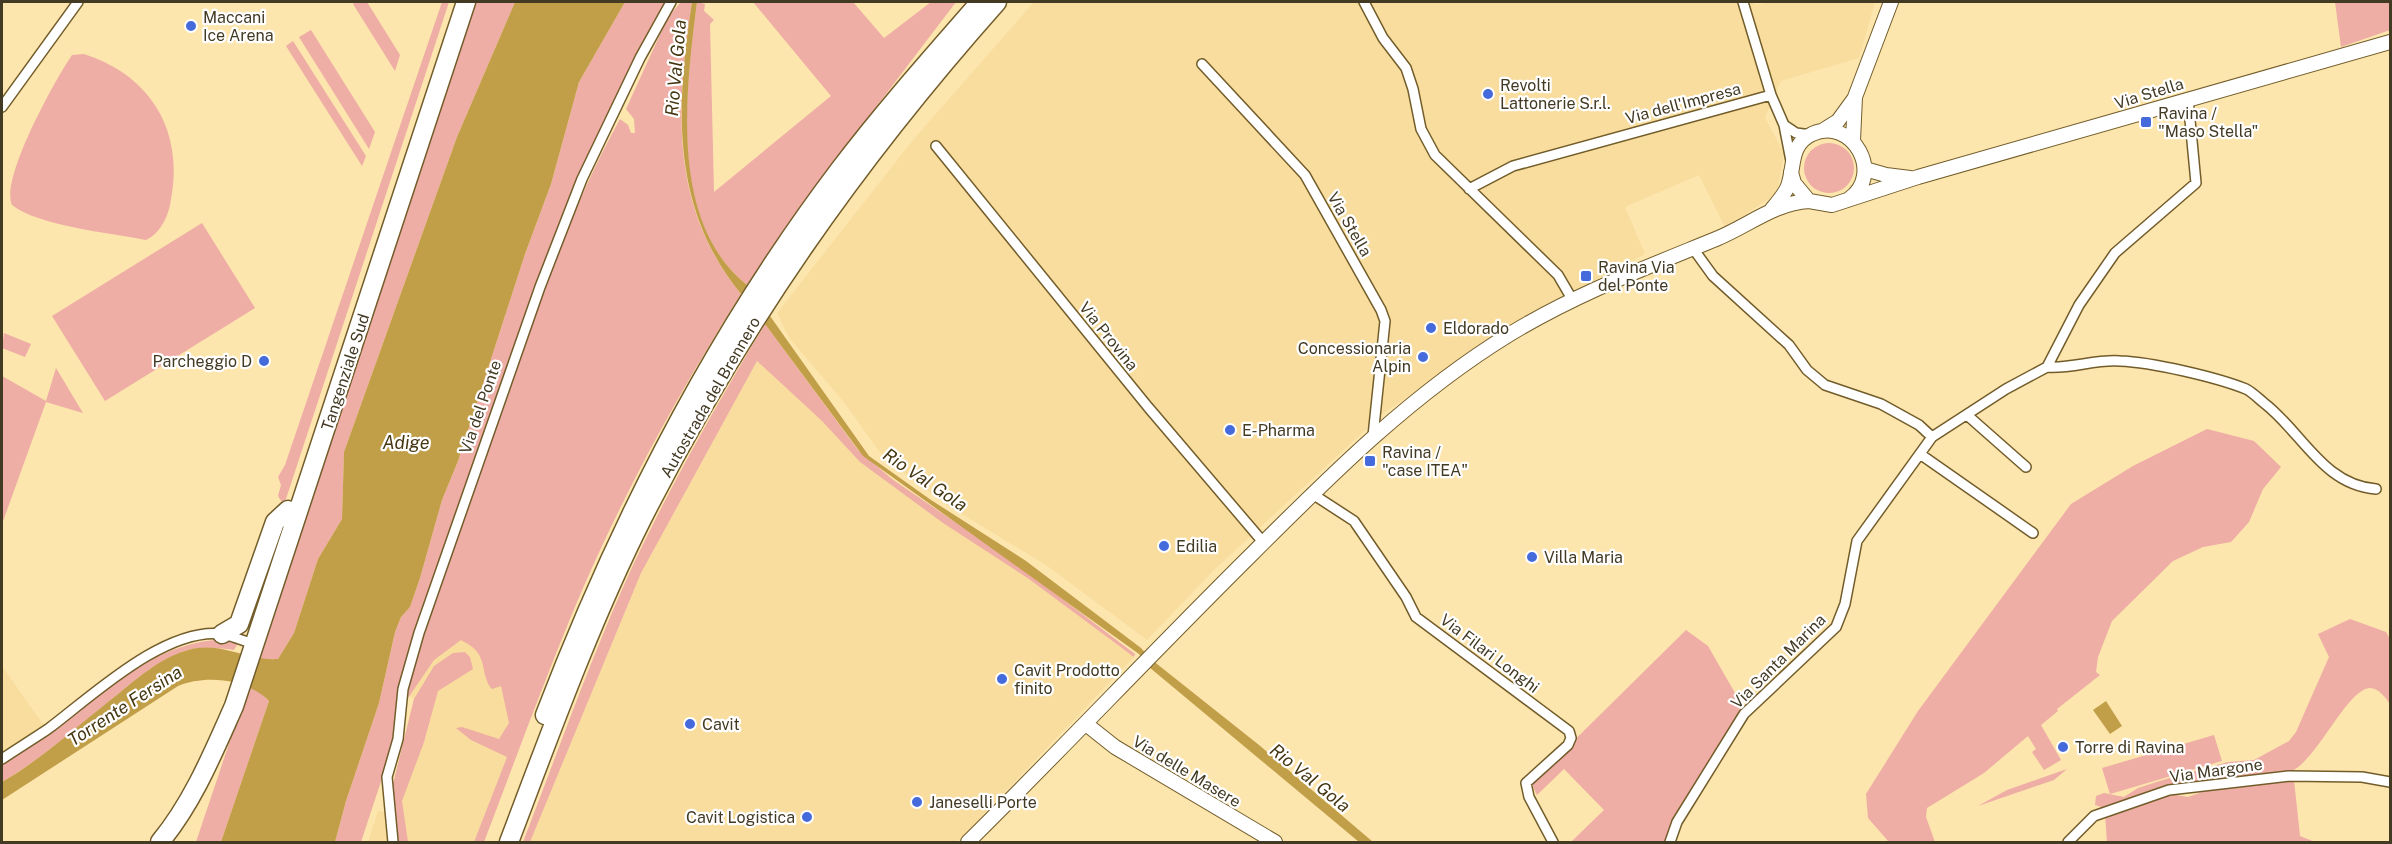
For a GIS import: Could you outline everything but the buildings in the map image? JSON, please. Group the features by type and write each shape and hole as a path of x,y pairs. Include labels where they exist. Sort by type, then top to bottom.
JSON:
{"highway":[{"name":"Tangenziale Sud","path":"215,740 234,690 288,510 454,2"},
{"name":"Tangenziale Sud","path":"247,645 466,2"},
{"name":"Autostrada del Brennero","path":"495,843 553,693 623,529 669,439 840,170 980,2"},
{"name":"Autostrada del Brennero","path":"761,295 906,108 998,2"},
{"name":"Autostrada del Brennero","path":"509,843 556,719 641,521 745,321"},
{"path":"222,634 239,624 275,522 288,510"},
{"path":"150,843 170,816 215,740"},
{"path":"160,843 186,804 215,740"}],"street":[{"path":"2,107 78,2"},
{"name":"Via del Ponte","path":"393,843 387,777 398,739 403,689 419,633 540,287 582,179 640,58 671,2"},
{"path":"1364,2 1383,38 1406,68 1421,129 1435,155 1558,275 1572,299"},
{"path":"1743,2 1771,95 1784,125 1791,167 1800,193 1809,201"},
{"path":"1853,141 1856,98 1891,2"},
{"name":"Via Stella","path":"1086,724 1147,658 1311,493 1373,436 1452,373 1510,334 1572,299 1723,236 1772,209 1792,202 1809,201 1832,205 1918,177 2063,138 2188,99 2391,42"},
{"name":"Via Stella","path":"1202,64 1305,175 1381,310 1385,321 1373,436"},
{"name":"Via dell'Impresa","path":"1469,189 1513,166 1771,95"},
{"name":"Via Stella","path":"1772,209 1788,187 1795,150 1838,121 1856,98"},
{"path":"2188,99 2196,183 2115,254 2104,267 2079,305 2047,367 2062,368 2120,361 2186,373 2247,390 2292,427 2319,463 2359,488 2376,489"},
{"path":"1784,125 1796,133 1834,131 1853,141 1863,156 1865,169 1859,189 1843,202"},
{"name":"Via Provina","path":"936,146 1148,407 1263,542"},
{"name":"Via Stella","path":"1865,169 1886,175 1918,177"},
{"path":"1692,247 1713,276 1789,345 1807,370 1825,385 1881,404 1920,424 1932,437"},
{"name":"Via Santa Marina","path":"1670,843 1677,822 1744,714 1836,627 1845,604 1852,555 1857,541 1932,437 2006,389 2047,367"},
{"path":"1967,415 2026,467"},
{"path":"1920,454 2033,533"},
{"name":"Via Filari Longhi","path":"1311,493 1354,521 1406,597 1416,617 1569,731 1568,745 1526,783 1529,797 1553,843"},
{"path":"2,759 47,729 147,655 177,642 222,634 247,645"},
{"path":"968,843 1086,724"},
{"name":"Via delle Masere","path":"1086,724 1115,747 1275,843"},
{"name":"Via Margone","path":"2068,843 2094,816 2169,790 2289,776 2362,777 2387,781 2391,789"}],"shaded area":[{"path":"367,2 400,55 395,71 353,4"},
{"path":"442,2 449,2 284,505 278,496 281,485 278,477 285,465"},
{"path":"472,2 515,2 457,137 344,452 342,519 318,559 294,633 278,659 257,659"},
{"path":"625,2 666,2 537,286 493,406 404,668 399,688 393,745 361,842 335,842 346,801 379,703 395,632 401,617 410,607 420,578 442,500 458,461 525,254 551,184 579,82"},
{"path":"681,2 692,2 681,117 690,191 701,226 718,260 741,294 672,410 609,531 538,699 484,842 474,842 507,757 471,740 456,728 462,727 499,739 509,723 501,686 492,689 480,656 474,648 461,640 434,660 406,701 405,689 495,421 559,250 593,171 620,119 628,125 631,133 635,133 634,119 626,109 668,17"},
{"path":"697,2 705,4 704,11 714,20 710,24 714,192 831,96 753,2 853,2 884,38 931,2 956,2 800,207 747,285 721,258 704,226 693,191 688,152 687,113"},
{"path":"1034,2 1754,2 1756,5 1768,2 1875,2 1859,58 1781,81 1765,118 1784,153 1777,194 1725,227 1699,175 1625,207 1645,254 1509,326 1384,413 1215,569 1147,640 1046,565 947,505 884,458 843,401 789,338 777,313 913,140"},
{"path":"2335,2 2390,2 2390,30 2341,47"},
{"path":"311,30 375,132 369,149 299,37"},
{"path":"293,41 366,156 362,166 286,46"},
{"path":"84,54 107,63 144,91 157,108 167,128 174,174 170,205 160,228 146,240 57,223 24,212 12,205 10,192 14,174 31,130 72,55"},
{"path":"1824,143 1834,143 1847,150 1854,163 1854,173 1847,186 1834,193 1824,193 1815,189 1808,182 1804,173 1804,163 1808,154 1815,147"},
{"path":"202,223 255,308 105,401 52,316"},
{"path":"765,324 858,450 892,479 1015,563 1135,654 1134,657 1029,579 943,523 860,462 822,421 757,361 641,573 530,842 523,842 590,667 634,563 696,442"},
{"path":"4,333 31,344 25,357 2,348"},
{"path":"757,361 822,421 860,462 943,523 1029,579 1134,657 957,842 530,842 641,573"},
{"path":"56,368 83,413 46,402 2,524 2,376 46,401"},
{"path":"504,395 510,749 474,842 395,842 391,792 414,699 404,693"},
{"path":"2207,429 2254,441 2281,467 2263,489 2249,522 2231,542 2203,547 2173,561 2112,621 2098,657 2096,672 2100,675 2057,709 2058,711 2041,725 2061,760 2044,770 2032,752 2036,749 2028,736 1984,773 1927,808 1926,817 1935,842 1889,842 1868,818 1866,794 1918,711 2071,504 2133,466"},
{"path":"2350,619 2386,632 2390,639 2390,704 2376,689 2369,688 2360,692 2351,700 2312,753 2292,771 2274,775 2181,784 2104,808 2095,805 2096,796 2104,793 2124,797 2138,788 2166,779 2228,762 2254,760 2289,741 2296,732 2329,657 2318,634"},
{"path":"1686,630 1708,646 1743,707 1673,818 1664,842 1571,842 1604,810 1564,769 1537,795 1531,783"},
{"path":"215,640 238,643 234,650 196,648 164,660 44,753 2,782 2,762 104,688 160,655 188,645"},
{"path":"465,652 470,657 473,669 438,691 424,742 402,801 408,842 395,842 391,792 414,699 434,666 453,653"},
{"path":"2,666 45,727 2,756"},
{"path":"248,687 259,691 269,701 221,842 196,842"},
{"path":"2214,735 2222,761 2110,794 2102,768"},
{"path":"2067,769 2054,780 1978,806 2007,790"},
{"path":"2294,780 2300,836 2315,842 2107,842 2105,815 2170,794 2188,797 2219,786"},
{"path":"378,811 385,812 389,842 368,842"}],"water":[{"name":"Adige","path":"515,2 625,2 579,82 551,184 525,254 458,461 442,500 420,578 410,607 401,617 395,632 379,703 346,801 335,842 221,842 269,701 250,688 226,681 201,680 178,686 2,800 2,782 43,754 150,669 172,656 184,651 208,647 258,658 278,659 294,633 318,559 342,519 344,452 457,137"},
{"path":"692,2 697,2 687,114 688,153 694,191 704,227 722,258 747,285 741,294 718,261 701,226 690,191 684,154 682,117 683,79"},
{"path":"770,316 869,456 931,500 1026,561 1141,648 1152,660 1259,745 1373,842 1359,842 1149,667 1139,654 863,456 765,324"},
{"path":"2106,701 2122,726 2110,734 2093,710"}],"place":[{"name":"Maccani Ice Arena","path":"191,26"},
{"name":"Revolti Lattonerie S.r.l.","path":"1488,94"},
{"name":"Ravina / \"Maso Stella\"","path":"2146,122"},
{"name":"Ravina Via del Ponte","path":"1586,276"},
{"name":"Eldorado","path":"1431,328"},
{"name":"Concessionaria Alpin","path":"1423,357"},
{"name":"Parcheggio D","path":"264,361"},
{"name":"E-Pharma","path":"1230,430"},
{"name":"Ravina / \"case ITEA\"","path":"1370,461"},
{"name":"Edilia","path":"1164,546"},
{"name":"Villa Maria","path":"1532,557"},
{"name":"Cavit Prodotto finito","path":"1002,679"},
{"name":"Cavit","path":"690,724"},
{"name":"Torre di Ravina","path":"2063,747"},
{"name":"Janeselli Porte","path":"917,802"},
{"name":"Cavit Logistica","path":"807,817"}],"water label":[{"name":"Rio Val Gola","path":"676,68"},
{"name":"Rio Val Gola","path":"925,480"},
{"name":"Torrente Fersina","path":"125,706"},
{"name":"Rio Val Gola","path":"1310,778"}]}
